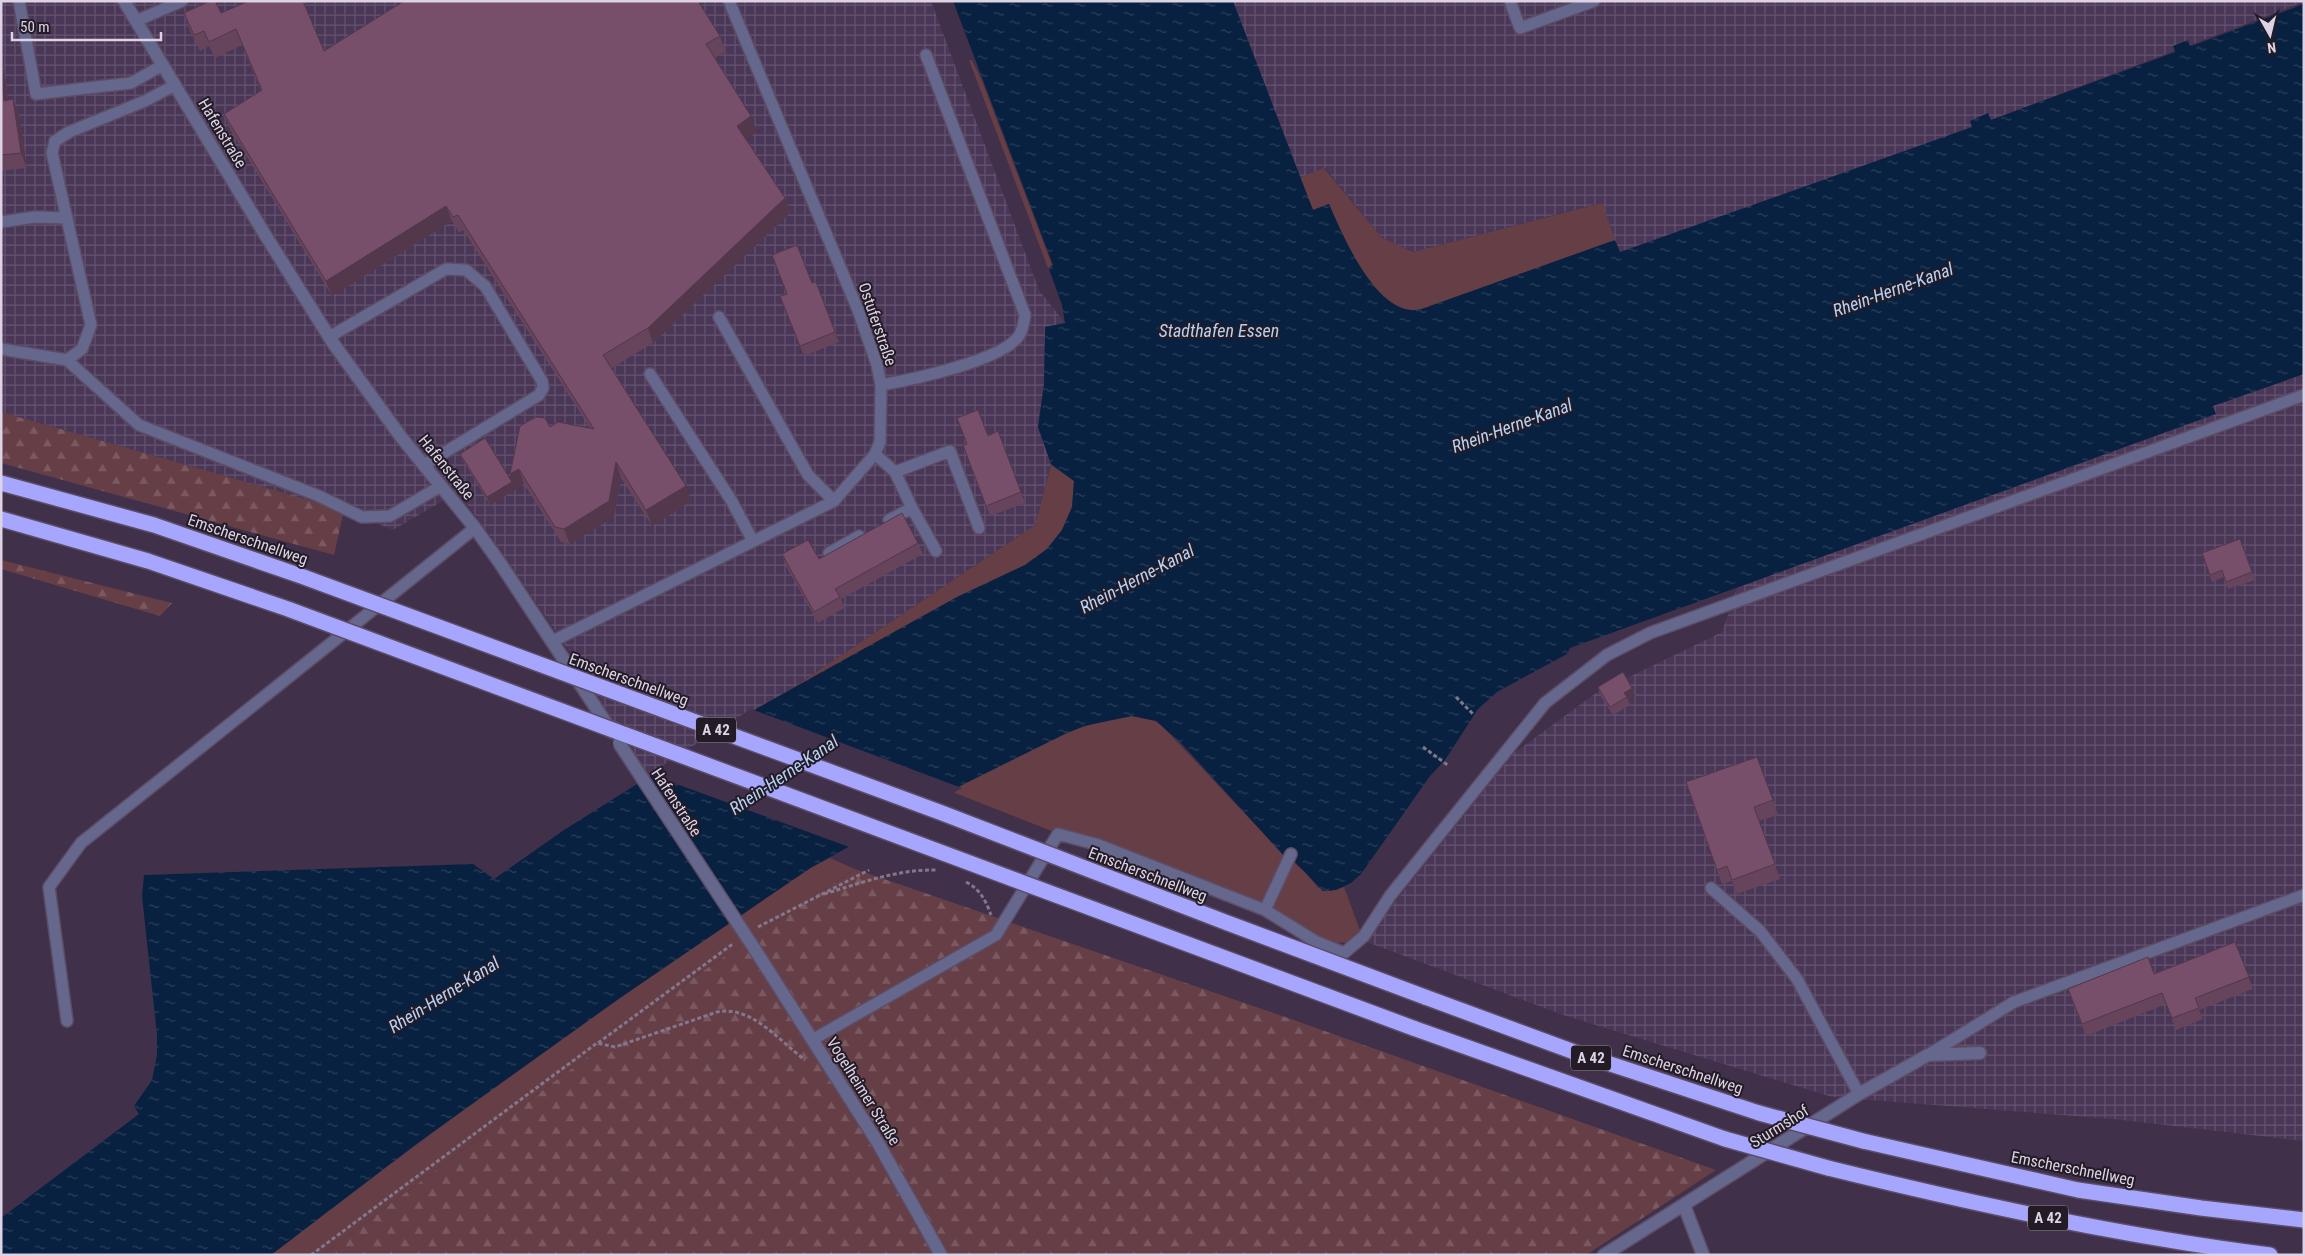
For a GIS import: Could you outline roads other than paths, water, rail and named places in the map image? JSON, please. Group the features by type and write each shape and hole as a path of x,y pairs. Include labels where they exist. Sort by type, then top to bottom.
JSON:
{"highway":[{"name":"Emscherschnellweg","path":"1,483 154,525 301,576 942,813 1225,922 1577,1053 1759,1113 1863,1140 2078,1190 2201,1208 2304,1220"},
{"name":"A 42","path":"1,519 148,561 288,609 1413,1028 1725,1139 1828,1168 1948,1198 2193,1245 2270,1255"}],"street":[{"name":"Hafenstraße","path":"124,1 330,337 395,429 475,528 553,641 754,948"},
{"name":"Vogelheimer Straße","path":"754,948 878,1143 941,1255"},
{"name":"Sturmshof","path":"1604,1255 1859,1094 1928,1055 1980,1053"},
{"path":"1684,1204 1703,1255"}],"lane":[{"path":"19,1 36,94 131,83 162,65"},
{"path":"136,21 182,1"},
{"name":"Ostuferstraße","path":"553,641 834,501 875,454 880,442 881,385 877,365 858,310 729,1"},
{"path":"1510,1 1520,28 1594,1"},
{"path":"881,385 960,366 1003,348 1020,335 1025,315 926,55"},
{"path":"67,360 82,349 91,325 52,153 55,141 68,132 145,101 175,85"},
{"path":"1,222 35,217 67,218"},
{"path":"330,337 446,269 466,270 485,286 542,381 543,388 539,395 424,465"},
{"path":"719,318 808,475 834,501"},
{"path":"1,349 67,360 139,424 319,496 362,517 390,516 441,486"},
{"path":"650,374 731,500 753,541"},
{"path":"812,1040 996,935 1058,834 1099,845 1265,910 1315,942 1344,952 1364,936 1390,896 1545,704 1608,655 1650,634 2304,395"},
{"path":"895,472 950,451 979,528"},
{"path":"875,454 895,472 936,551"},
{"path":"829,553 912,508"},
{"path":"67,1021 49,887 81,843 475,528"},
{"path":"1265,910 1291,854"},
{"path":"1711,888 1760,931 1797,979 1859,1094"},
{"path":"1928,1055 2014,1002 2304,895"}],"water":[{"path":"953,1 1233,1 1313,210 1329,204 1351,250 1372,283 1397,306 1411,310 1426,308 1615,240 1620,252 1972,127 1970,121 1988,113 1991,120 2175,52 2173,46 2188,40 2190,46 2194,45 2304,4 2304,374 2213,406 2216,414 1570,648 1567,654 1497,692 1478,709 1445,760 1430,776 1361,874 1351,883 1336,890 1323,891 1294,861 1284,856 1181,743 1156,721 1132,716 1084,726 950,791 812,867 617,1000 419,1142 271,1255 1,1255 1,1218 139,1114 134,1106 152,1080 157,1055 157,1035 142,896 144,875 473,864 494,879 564,830 761,706 957,597 1025,565 1047,549 1062,530 1072,507 1074,481 1051,464 1038,427 1044,384 1045,327 1065,323 1062,305 1049,269 1053,265"}],"water label":[{"name":"Rhein-Herne-Kanal","path":"1893,290"},
{"name":"Stadthafen Essen","path":"1219,331"},
{"name":"Rhein-Herne-Kanal","path":"1512,426"},
{"name":"Rhein-Herne-Kanal","path":"1137,579"},
{"name":"Rhein-Herne-Kanal","path":"784,775"},
{"name":"Rhein-Herne-Kanal","path":"444,995"}]}
